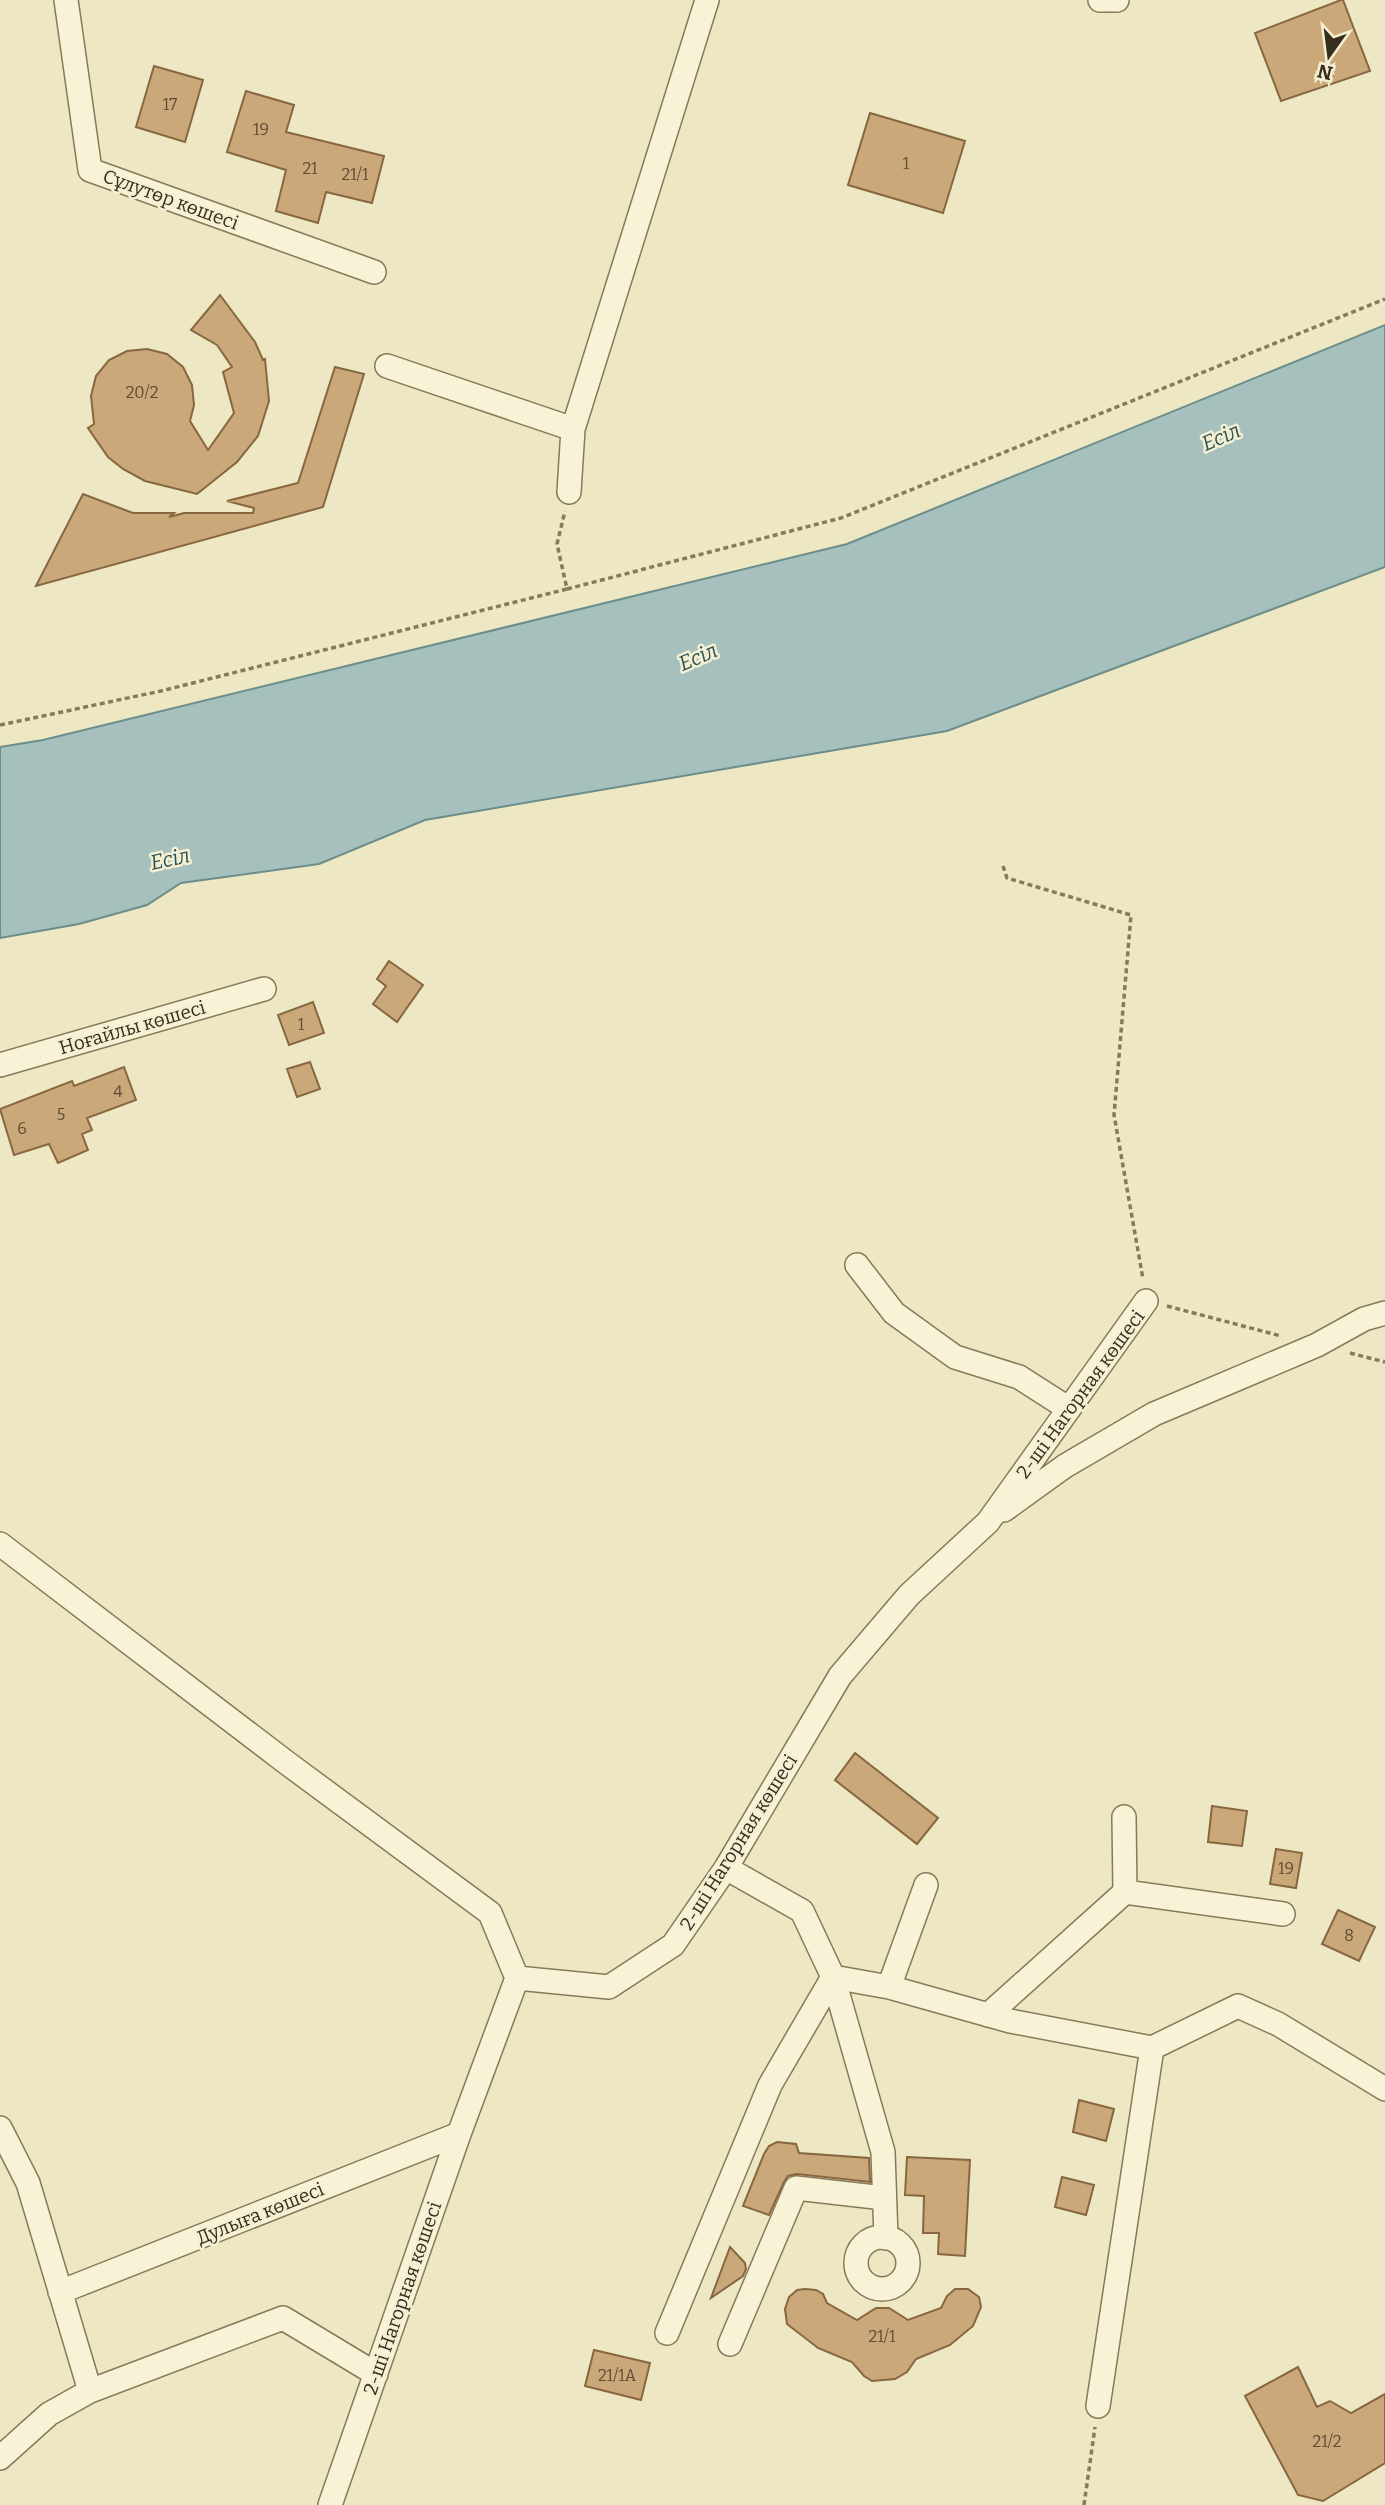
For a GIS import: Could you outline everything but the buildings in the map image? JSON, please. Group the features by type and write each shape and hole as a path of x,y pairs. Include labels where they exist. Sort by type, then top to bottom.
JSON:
{"street":[{"name":"Сұлутөр көшесі","path":"66,0 90,170 374,272"},
{"path":"569,492 573,429 707,0"},
{"path":"1100,0 1117,0"},
{"path":"387,366 573,429"},
{"name":"Ноғайлы көшесі","path":"0,1065 264,989"},
{"path":"857,1265 894,1312 955,1357 1019,1377 1069,1409"},
{"name":"2-ші Нагорная көшесі","path":"330,2505 458,2134 517,1978 609,1987 673,1945 726,1868 839,1676 909,1595 988,1522 1146,1301"},
{"path":"988,1522 1065,1466 1154,1414 1317,1345 1364,1319 1385,1313"},
{"path":"0,1544 287,1763 490,1913 517,1978"},
{"path":"988,2015 1125,1892 1124,1817"},
{"path":"726,1868 802,1911 833,1977 883,2152 886,2238"},
{"path":"888,1987 926,1885"},
{"path":"1125,1892 1283,1914"},
{"path":"833,1977 888,1987 988,2015 1153,2048 1238,2006 1278,2024 1385,2089"},
{"path":"667,2333 770,2085 833,1977"},
{"path":"1098,2406 1153,2048"},
{"path":"0,2127 28,2183 90,2391"},
{"name":"Дулыға көшесі","path":"61,2292 458,2134"},
{"path":"730,2344 796,2188 884,2198"},
{"path":"0,2458 49,2414 90,2391 283,2318 376,2374"}],"path":[{"path":"0,725 161,691 841,518 1385,299"},
{"path":"567,589 557,544 569,492"},
{"path":"1003,866 1007,878 1131,915 1114,1115 1146,1301 1385,1362"},
{"path":"1084,2505 1098,2406"}],"water":[{"name":"Есіл","path":"1385,325 1385,567 947,731 425,820 319,864 181,883 147,905 79,924 0,938 0,747 43,740 847,544"}]}
